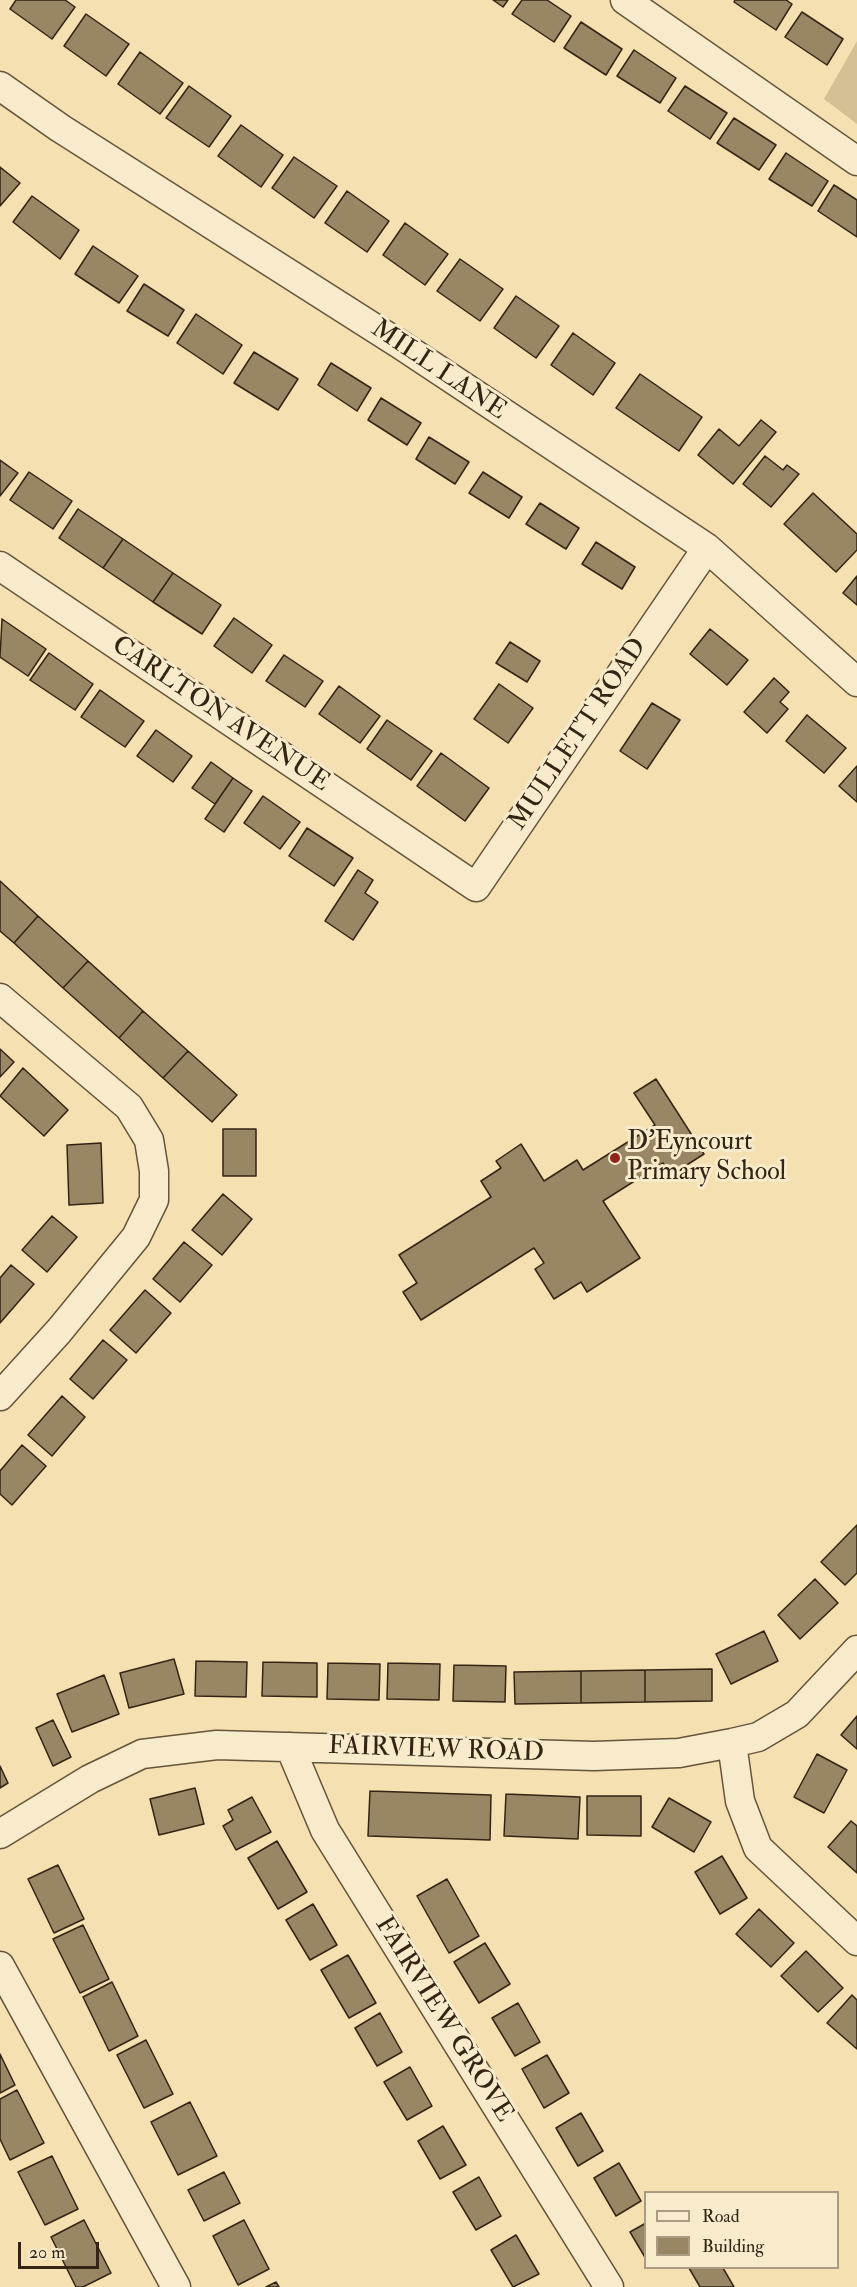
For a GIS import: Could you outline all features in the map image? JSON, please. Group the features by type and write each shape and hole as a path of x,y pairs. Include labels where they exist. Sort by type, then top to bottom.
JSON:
{"street":[{"path":"626,0 857,161"},
{"name":"MILL LANE","path":"0,86 60,128 401,345 707,548 857,682"},
{"name":"MULLETT ROAD","path":"439,863 476,887 707,548"},
{"name":"CARLTON AVENUE","path":"0,566 439,863"},
{"path":"0,999 129,1107 149,1140 154,1171 154,1200 136,1237 59,1331 0,1396"},
{"name":"FAIRVIEW ROAD","path":"0,1834 90,1779 142,1754 217,1745 594,1756 679,1753 732,1743 758,1737 797,1714 857,1650"},
{"path":"732,1743 740,1801 758,1848 857,1941"},
{"name":"FAIRVIEW GROVE","path":"290,1747 325,1830 609,2287"},
{"path":"0,1966 176,2287"}],"shaded area":[{"path":"857,41 857,124 824,99"}],"building":[{"path":"16,0 65,0 75,7 52,39 10,9"},
{"path":"493,0 508,0 503,7"},
{"path":"522,0 547,0 571,16 554,42 512,14"},
{"path":"735,0 786,0 792,4 776,30 734,2"},
{"path":"802,12 843,39 827,65 785,37"},
{"path":"86,14 129,44 106,76 64,46"},
{"path":"581,22 622,49 606,75 564,48"},
{"path":"634,50 676,78 660,103 617,76"},
{"path":"140,52 183,83 160,114 118,84"},
{"path":"189,86 231,116 209,147 166,118"},
{"path":"685,86 727,113 710,139 668,111"},
{"path":"734,118 776,145 759,170 717,143"},
{"path":"241,125 283,155 261,187 218,156"},
{"path":"786,153 828,181 812,206 769,179"},
{"path":"294,157 337,186 314,218 272,188"},
{"path":"0,167 20,183 0,206"},
{"path":"834,185 857,200 857,237 818,211"},
{"path":"347,191 389,221 367,252 325,223"},
{"path":"32,196 79,230 60,259 13,222"},
{"path":"405,223 448,254 425,285 383,255"},
{"path":"93,246 138,276 119,303 75,274"},
{"path":"460,259 503,289 480,321 437,291"},
{"path":"144,284 184,310 168,336 127,311"},
{"path":"516,296 559,326 536,358 494,328"},
{"path":"196,314 242,345 223,374 177,343"},
{"path":"573,333 615,363 593,395 551,365"},
{"path":"254,352 298,379 278,410 234,383"},
{"path":"331,363 371,388 357,411 318,385"},
{"path":"640,374 702,417 679,451 616,408"},
{"path":"381,398 421,423 407,445 368,420"},
{"path":"761,420 776,432 733,484 698,455 719,429 739,446"},
{"path":"429,437 469,462 455,484 416,459"},
{"path":"765,456 783,470 787,465 799,474 771,507 743,484"},
{"path":"0,460 18,473 0,496"},
{"path":"29,472 72,501 53,529 10,500"},
{"path":"483,472 522,497 509,518 469,493"},
{"path":"813,493 857,534 857,550 836,572 784,524"},
{"path":"540,503 579,528 566,549 526,524"},
{"path":"78,509 123,539 103,568 59,538"},
{"path":"123,539 173,573 153,602 103,568"},
{"path":"596,542 635,567 622,589 582,564"},
{"path":"173,573 221,605 202,634 153,602"},
{"path":"857,576 857,605 843,593"},
{"path":"234,618 272,645 252,673 214,646"},
{"path":"2,619 46,649 28,676 0,657"},
{"path":"710,629 748,660 727,685 690,654"},
{"path":"510,642 540,661 527,682 496,663"},
{"path":"49,653 93,684 75,710 30,680"},
{"path":"284,655 323,681 305,707 266,681"},
{"path":"774,678 789,692 780,702 788,709 767,733 744,712"},
{"path":"499,684 533,708 508,743 474,719"},
{"path":"339,686 380,716 360,743 319,714"},
{"path":"100,690 144,721 125,747 81,717"},
{"path":"652,703 680,720 647,769 620,751"},
{"path":"807,715 846,748 824,773 786,741"},
{"path":"387,720 432,751 411,780 367,749"},
{"path":"156,730 192,756 173,782 137,756"},
{"path":"441,753 489,788 465,821 417,786"},
{"path":"211,762 233,778 215,804 192,788"},
{"path":"857,766 857,802 839,786"},
{"path":"233,778 252,791 224,832 205,819"},
{"path":"263,796 300,822 280,849 244,823"},
{"path":"307,828 353,858 334,886 289,856"},
{"path":"358,870 373,880 365,893 378,902 353,940 325,921"},
{"path":"0,881 38,916 14,943 0,931"},
{"path":"38,916 88,961 63,988 14,943"},
{"path":"88,961 143,1011 119,1038 63,988"},
{"path":"143,1011 188,1051 163,1078 119,1038"},
{"path":"0,1049 14,1062 0,1077"},
{"path":"188,1051 237,1095 212,1122 163,1078"},
{"path":"23,1068 68,1110 44,1136 0,1096"},
{"path":"656,1079 704,1154 671,1175 663,1163 603,1201 640,1258 587,1292 581,1282 554,1299 535,1269 544,1263 534,1248 421,1320 403,1292 417,1283 399,1255 491,1197 481,1181 501,1168 496,1161 521,1144 544,1181 577,1160 583,1170 655,1125 634,1093"},
{"path":"223,1129 256,1129 256,1176 223,1176"},
{"path":"101,1143 103,1203 69,1205 67,1145"},
{"path":"223,1194 252,1219 222,1255 192,1230"},
{"path":"52,1216 77,1237 47,1272 22,1250"},
{"path":"184,1242 212,1265 180,1302 153,1279"},
{"path":"11,1265 34,1284 0,1323 0,1278"},
{"path":"145,1290 171,1313 136,1353 110,1330"},
{"path":"103,1340 127,1360 93,1399 70,1379"},
{"path":"62,1396 85,1417 52,1456 28,1435"},
{"path":"22,1445 46,1466 12,1505 0,1494 0,1471"},
{"path":"857,1525 857,1573 845,1585 821,1562"},
{"path":"815,1579 838,1603 800,1639 778,1615"},
{"path":"764,1631 778,1661 731,1684 716,1654"},
{"path":"174,1659 184,1694 129,1708 120,1673"},
{"path":"196,1661 247,1662 246,1697 195,1696"},
{"path":"263,1662 317,1663 317,1697 262,1696"},
{"path":"328,1663 380,1664 379,1700 327,1699"},
{"path":"388,1663 440,1664 439,1700 387,1699"},
{"path":"454,1665 506,1666 505,1702 453,1701"},
{"path":"712,1669 712,1701 645,1702 645,1670"},
{"path":"645,1670 645,1702 581,1703 581,1671"},
{"path":"581,1671 581,1703 515,1704 514,1672"},
{"path":"104,1675 119,1714 72,1732 57,1694"},
{"path":"857,1716 857,1749 841,1735"},
{"path":"53,1720 71,1757 53,1766 36,1728"},
{"path":"817,1754 847,1770 824,1813 794,1797"},
{"path":"0,1766 8,1783 0,1788"},
{"path":"195,1788 204,1824 159,1835 150,1799"},
{"path":"370,1791 491,1795 490,1840 368,1836"},
{"path":"506,1794 580,1797 578,1839 504,1836"},
{"path":"587,1796 641,1796 641,1836 587,1835"},
{"path":"252,1797 271,1832 236,1850 223,1826 233,1820 228,1810"},
{"path":"669,1798 711,1822 694,1852 652,1827"},
{"path":"851,1821 857,1826 857,1873 828,1847"},
{"path":"277,1841 307,1892 278,1909 248,1858"},
{"path":"722,1856 747,1898 720,1914 695,1872"},
{"path":"58,1865 84,1919 54,1933 28,1879"},
{"path":"447,1879 479,1936 449,1953 417,1896"},
{"path":"313,1904 337,1945 310,1960 286,1920"},
{"path":"759,1909 794,1943 771,1967 736,1934"},
{"path":"83,1925 109,1979 80,1993 53,1939"},
{"path":"485,1943 510,1984 479,2003 454,1962"},
{"path":"806,1951 843,1988 818,2012 781,1976"},
{"path":"348,1955 376,2003 349,2018 321,1970"},
{"path":"112,1982 138,2036 109,2051 83,1997"},
{"path":"852,1995 857,2000 857,2049 827,2023"},
{"path":"518,2003 540,2042 515,2056 492,2018"},
{"path":"380,2013 402,2052 377,2066 355,2028"},
{"path":"146,2040 173,2094 144,2108 117,2055"},
{"path":"0,2054 15,2085 0,2093"},
{"path":"547,2055 569,2093 544,2108 522,2069"},
{"path":"410,2067 432,2106 407,2120 384,2082"},
{"path":"17,2090 44,2143 10,2160 0,2139 0,2099"},
{"path":"190,2102 217,2156 178,2175 151,2122"},
{"path":"581,2113 603,2151 578,2166 556,2128"},
{"path":"443,2126 466,2165 440,2179 418,2141"},
{"path":"52,2156 78,2209 45,2225 18,2172"},
{"path":"619,2163 641,2201 616,2216 594,2178"},
{"path":"224,2172 240,2203 204,2221 188,2190"},
{"path":"479,2177 501,2216 476,2230 453,2192"},
{"path":"84,2220 111,2273 83,2287 76,2287 51,2237"},
{"path":"244,2220 269,2269 238,2285 213,2236"},
{"path":"644,2224 644,2256 630,2232"},
{"path":"516,2235 539,2274 513,2287 491,2250"},
{"path":"690,2269 724,2269 734,2287 700,2287"},
{"path":"276,2282 279,2287 266,2287"}],"place":[{"name":"D'Eyncourt Primary School","path":"615,1158"}]}
